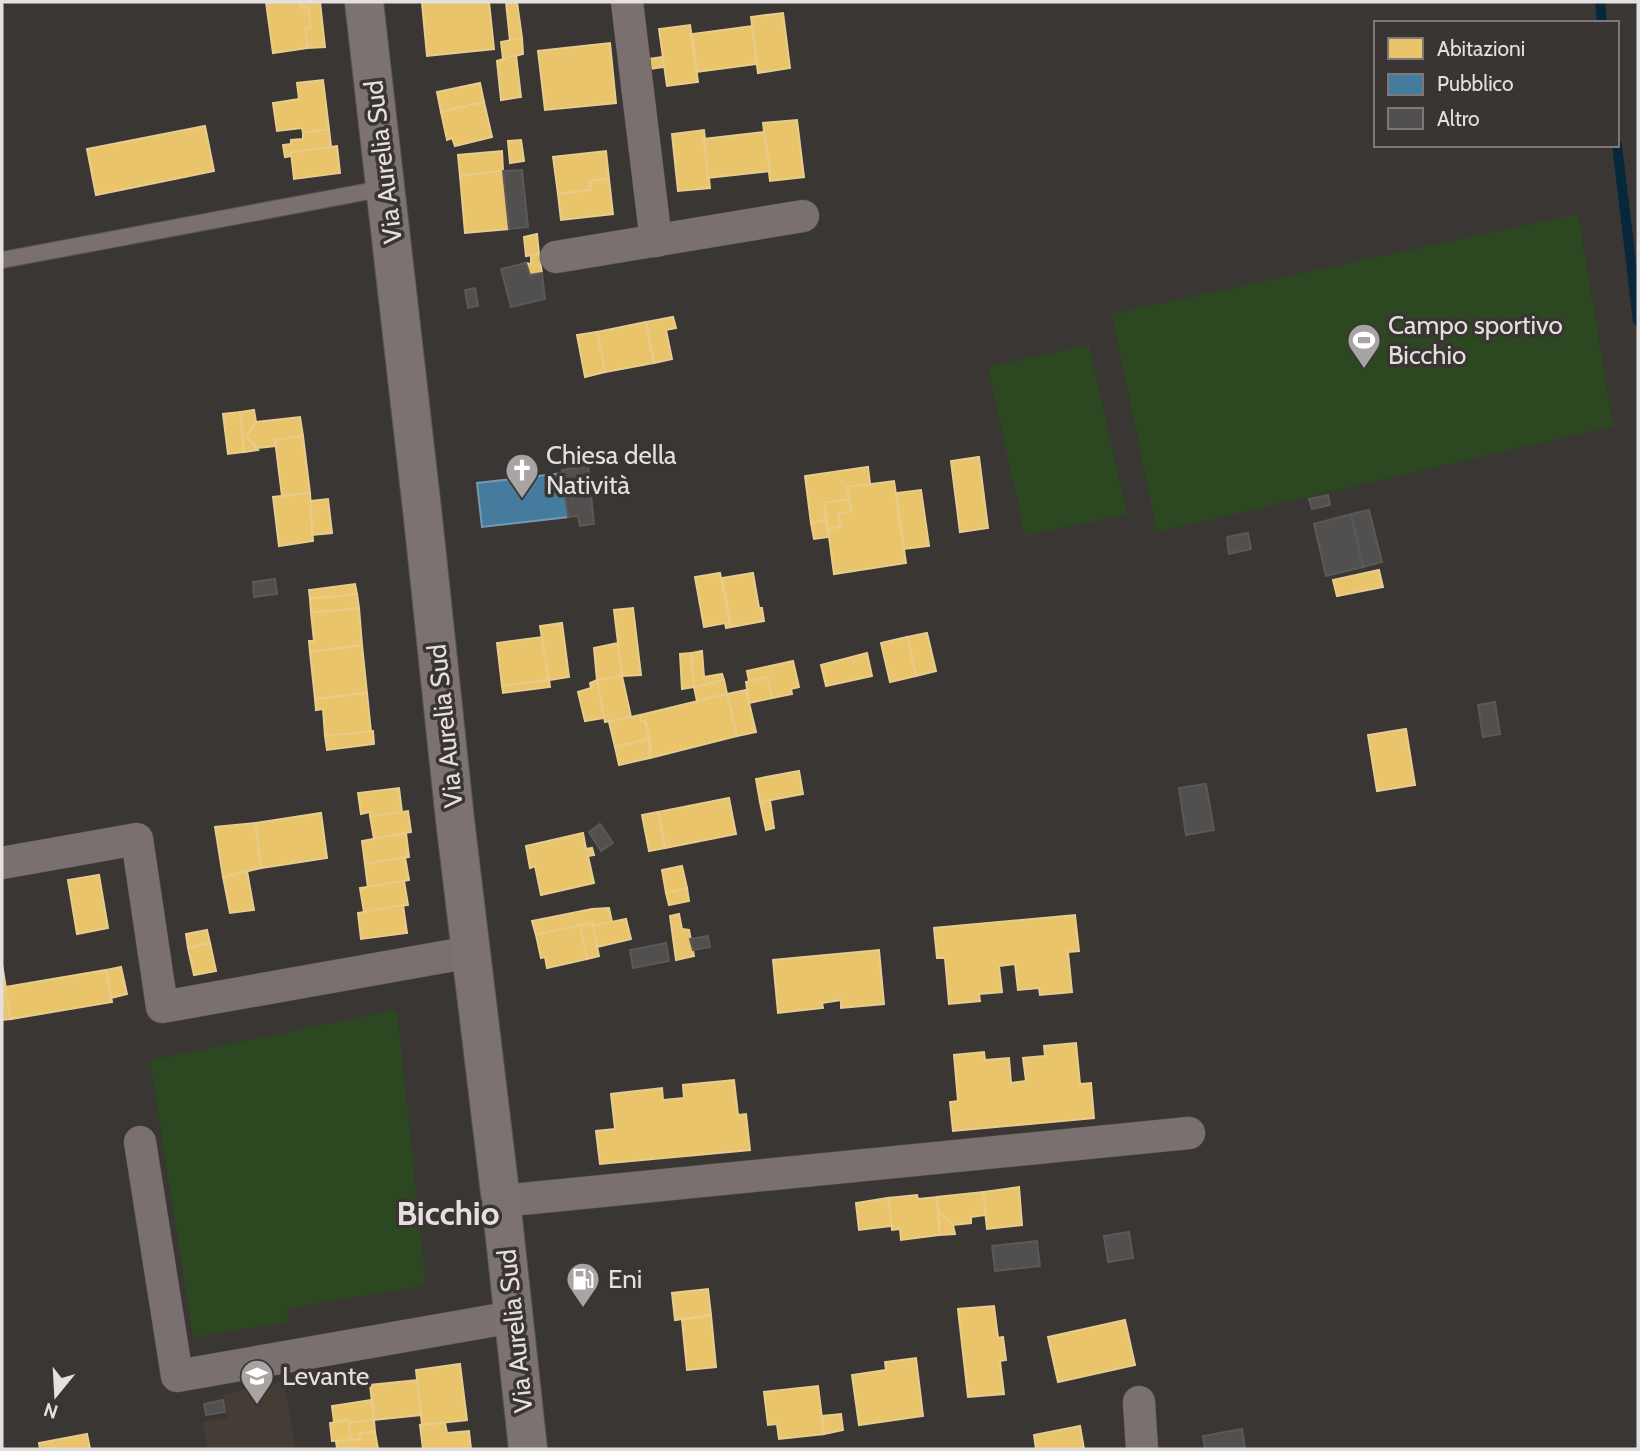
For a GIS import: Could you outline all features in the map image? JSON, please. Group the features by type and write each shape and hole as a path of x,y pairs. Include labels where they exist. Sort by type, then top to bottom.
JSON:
{"main road":[{"name":"Via Aurelia Sud","path":"364,2 528,1449"}],"street":[{"path":"627,2 656,241"},
{"path":"556,257 803,216"},
{"path":"2,863 137,839 162,1007 471,952"},
{"path":"501,1201 1189,1133"},
{"path":"139,1142 177,1376 513,1317"},
{"path":"1139,1402 1142,1449"}],"lane":[{"path":"2,260 386,188"}],"shaded area":[{"name":"Levante","path":"284,1382 295,1449 208,1449 202,1422 227,1418 223,1394"}],"green space":[{"name":"Campo sportivo Bicchio","path":"1578,214 1613,426 1157,532 1112,314"},
{"path":"1089,345 1127,514 1025,536 988,367"},
{"path":"397,1010 426,1285 287,1309 289,1322 193,1337 150,1060"}],"building: Abitazioni":[{"path":"266,2 300,2 301,8 308,7 311,28 305,29 308,48 273,53"},
{"path":"300,2 320,2 325,47 308,48 305,29 311,28 308,7 301,8"},
{"path":"489,2 494,49 427,56 422,3"},
{"path":"506,2 517,2 522,38 510,41"},
{"path":"783,13 790,68 758,73 751,17"},
{"path":"690,25 698,82 667,86 659,29"},
{"path":"752,26 757,64 697,72 692,34"},
{"path":"522,38 523,54 503,59 501,42"},
{"path":"610,43 616,103 545,110 538,51"},
{"path":"516,55 521,97 501,100 497,61"},
{"path":"663,57 664,67 649,69 648,59"},
{"path":"323,80 329,129 303,133 302,128 277,131 273,103 299,99 297,83"},
{"path":"480,83 484,102 441,112 437,92"},
{"path":"484,102 492,137 455,146 452,138 447,140 441,112"},
{"path":"797,120 804,177 770,181 763,123"},
{"path":"205,126 214,171 96,195 87,149"},
{"path":"329,129 331,147 291,152 292,156 285,157 283,145 291,144 291,140 303,139 303,133"},
{"path":"704,130 710,188 678,191 672,134"},
{"path":"764,132 770,171 708,178 704,139"},
{"path":"521,140 524,161 510,163 508,141"},
{"path":"337,146 340,173 294,179 291,152"},
{"path":"502,151 503,171 460,176 458,155"},
{"path":"606,151 609,179 590,181 591,190 558,194 553,157"},
{"path":"503,171 509,229 465,233 460,176"},
{"path":"609,179 613,214 561,220 558,194 591,190 590,181"},
{"path":"537,234 539,254 526,256 524,237"},
{"path":"539,254 542,273 530,275 526,263 531,264 531,255"},
{"path":"673,317 676,328 666,330 672,359 654,363 646,322"},
{"path":"646,322 654,363 605,372 597,332"},
{"path":"597,332 605,372 585,377 577,335"},
{"path":"254,410 256,422 246,437 258,450 244,452 240,412"},
{"path":"240,412 244,452 228,454 223,414"},
{"path":"300,417 303,436 275,440 275,446 258,448 246,437 256,422"},
{"path":"303,436 310,493 282,496 275,440"},
{"path":"979,457 988,528 960,532 951,461"},
{"path":"868,467 870,484 847,487 849,499 824,503 826,520 811,523 805,476"},
{"path":"894,481 906,563 834,574 828,529 840,527 838,514 851,511 847,487"},
{"path":"921,490 929,546 904,549 896,493"},
{"path":"310,493 313,541 279,546 273,497"},
{"path":"328,499 332,533 312,535 311,501"},
{"path":"849,499 851,511 838,514 840,527 828,529 824,503"},
{"path":"826,520 829,537 814,539 811,523"},
{"path":"1379,570 1383,587 1337,596 1333,580"},
{"path":"720,573 731,627 726,628 725,623 704,627 695,577"},
{"path":"753,573 764,621 731,627 722,578"},
{"path":"355,584 357,594 310,599 309,590"},
{"path":"357,594 359,608 311,613 310,599"},
{"path":"359,608 362,645 310,652 309,641 314,641 311,613"},
{"path":"633,608 641,675 622,676 614,610"},
{"path":"562,623 569,677 549,680 540,626"},
{"path":"927,633 936,671 916,676 907,637"},
{"path":"542,637 549,680 502,686 497,643"},
{"path":"907,637 916,676 890,682 881,643"},
{"path":"618,643 622,676 597,680 594,648"},
{"path":"362,645 367,693 315,699 310,652"},
{"path":"702,651 704,677 722,674 724,680 694,687 691,653"},
{"path":"691,653 694,687 682,689 680,654"},
{"path":"867,653 872,676 826,686 821,665"},
{"path":"793,661 799,687 791,689 792,694 772,698 767,677 749,681 747,671"},
{"path":"622,676 631,717 605,722 597,680"},
{"path":"767,677 772,698 749,703 746,682"},
{"path":"549,680 550,687 503,693 502,686"},
{"path":"597,680 604,718 585,721 578,692 591,688 590,683"},
{"path":"724,680 727,694 697,701 694,687"},
{"path":"746,690 756,732 737,736 727,694"},
{"path":"367,693 371,732 325,736 323,709 316,710 315,699"},
{"path":"727,694 737,736 650,758 648,751 651,748 645,721 641,721 640,715"},
{"path":"640,715 641,721 645,721 649,739 615,747 609,722"},
{"path":"1406,729 1415,785 1377,791 1368,735"},
{"path":"373,731 374,744 327,750 325,736"},
{"path":"649,739 650,758 619,765 615,747"},
{"path":"799,771 803,794 760,802 756,779"},
{"path":"399,788 402,812 370,816 370,812 361,814 358,793"},
{"path":"729,798 736,834 665,848 658,812"},
{"path":"770,800 774,828 766,830 760,802"},
{"path":"408,811 411,832 374,839 370,816"},
{"path":"658,812 665,848 649,851 642,815"},
{"path":"321,813 327,858 261,868 255,823"},
{"path":"255,823 261,868 223,877 215,827"},
{"path":"406,833 409,857 365,864 362,841"},
{"path":"583,833 586,849 592,848 594,855 588,856 594,883 541,895 535,866 530,868 526,846"},
{"path":"405,857 409,880 368,888 365,864"},
{"path":"682,866 687,888 666,893 662,870"},
{"path":"247,871 254,910 230,913 223,877"},
{"path":"99,875 108,928 77,934 68,880"},
{"path":"404,881 408,905 364,912 360,888"},
{"path":"687,888 689,901 669,905 666,893"},
{"path":"403,905 407,933 361,939 358,913"},
{"path":"609,908 612,922 592,926 592,923 536,935 532,921 592,909"},
{"path":"679,914 682,929 689,930 694,956 676,960 670,916"},
{"path":"1075,915 1079,951 1068,952 1072,992 1040,995 1039,988 1018,990 1015,964 999,966 1002,992 979,994 980,1001 949,1004 945,958 937,958 934,928"},
{"path":"626,919 631,939 597,947 592,926"},
{"path":"592,923 599,956 587,959 580,925"},
{"path":"580,925 587,959 547,968 545,957 541,958 536,935"},
{"path":"207,930 210,943 188,948 186,934"},
{"path":"210,943 216,971 194,975 188,948"},
{"path":"879,950 884,1004 841,1008 841,1000 822,1003 823,1008 778,1013 773,960"},
{"path":"2,964 11,1019 2,1020"},
{"path":"121,967 127,994 111,998 106,970"},
{"path":"106,970 112,1002 11,1019 5,987"},
{"path":"1076,1043 1080,1084 1091,1083 1094,1118 953,1131 950,1102 958,1101 954,1055 984,1052 985,1060 1009,1058 1011,1083 1026,1081 1023,1058 1045,1056 1044,1046"},
{"path":"734,1080 738,1115 746,1114 750,1150 600,1164 596,1131 615,1129 611,1094 662,1088 663,1100 684,1098 683,1085"},
{"path":"1019,1187 1022,1225 987,1229 983,1192"},
{"path":"983,1192 986,1215 971,1217 971,1223 953,1225 938,1212 937,1197"},
{"path":"917,1195 918,1199 937,1197 940,1235 901,1240 900,1229 892,1230 888,1198"},
{"path":"888,1198 892,1226 859,1230 856,1203"},
{"path":"938,1212 953,1225 955,1234 940,1235"},
{"path":"708,1289 711,1315 675,1320 672,1293"},
{"path":"994,1306 998,1338 1003,1337 1006,1360 1000,1361 1004,1394 968,1397 958,1309"},
{"path":"711,1315 716,1367 687,1370 682,1320"},
{"path":"1125,1320 1135,1365 1058,1382 1048,1337"},
{"path":"916,1358 923,1416 859,1425 852,1375 886,1370 885,1362"},
{"path":"460,1364 467,1420 422,1425 416,1370"},
{"path":"417,1380 421,1415 374,1420 370,1385"},
{"path":"818,1386 824,1434 779,1439 777,1424 768,1425 764,1392"},
{"path":"372,1400 374,1420 334,1422 332,1406"},
{"path":"841,1414 843,1430 824,1434 822,1416"},
{"path":"349,1420 351,1440 332,1441 330,1423"},
{"path":"374,1420 375,1432 360,1433 361,1439 351,1440 349,1423"},
{"path":"445,1423 447,1433 469,1431 471,1449 423,1449 420,1425"},
{"path":"1080,1426 1084,1449 1036,1449 1034,1435"},
{"path":"375,1432 378,1449 337,1449 336,1441 361,1439 360,1433"},
{"path":"87,1434 90,1449 40,1449 39,1443"}],"building: Pubblico":[{"name":"Chiesa della Natività","path":"563,473 568,517 482,527 477,483"}],"building: Altro":[{"path":"522,170 528,227 509,229 503,171"},
{"path":"526,263 530,275 542,273 545,299 511,307 501,269"},
{"path":"475,288 478,306 468,308 465,290"},
{"path":"588,465 594,524 580,526 578,516 568,517 562,470"},
{"path":"1328,495 1330,505 1312,509 1309,499"},
{"path":"1369,510 1382,562 1363,567 1351,514"},
{"path":"1351,514 1363,567 1326,576 1314,524"},
{"path":"1248,533 1251,549 1229,554 1227,537"},
{"path":"275,579 277,594 254,597 253,582"},
{"path":"1495,702 1500,734 1483,737 1478,705"},
{"path":"1206,784 1214,830 1186,835 1179,788"},
{"path":"600,824 613,843 601,851 589,832"},
{"path":"708,936 710,947 693,950 690,939"},
{"path":"666,943 669,961 633,968 630,950"},
{"path":"1129,1232 1133,1258 1108,1262 1104,1236"},
{"path":"1037,1241 1040,1266 995,1271 992,1246"},
{"path":"223,1400 225,1412 206,1415 204,1404"},
{"path":"1242,1429 1245,1449 1205,1449 1203,1436"}],"waterway":[{"path":"1600,2 1602,21"},
{"path":"1617,147 1638,321"}],"place":[{"name":"Campo sportivo Bicchio","path":"1364,370"},
{"name":"Chiesa della Natività","path":"522,500"},
{"name":"Eni","path":"583,1309"},
{"name":"Levante","path":"257,1406"}],"district":[{"name":"Bicchio","path":"448,1213"}]}
